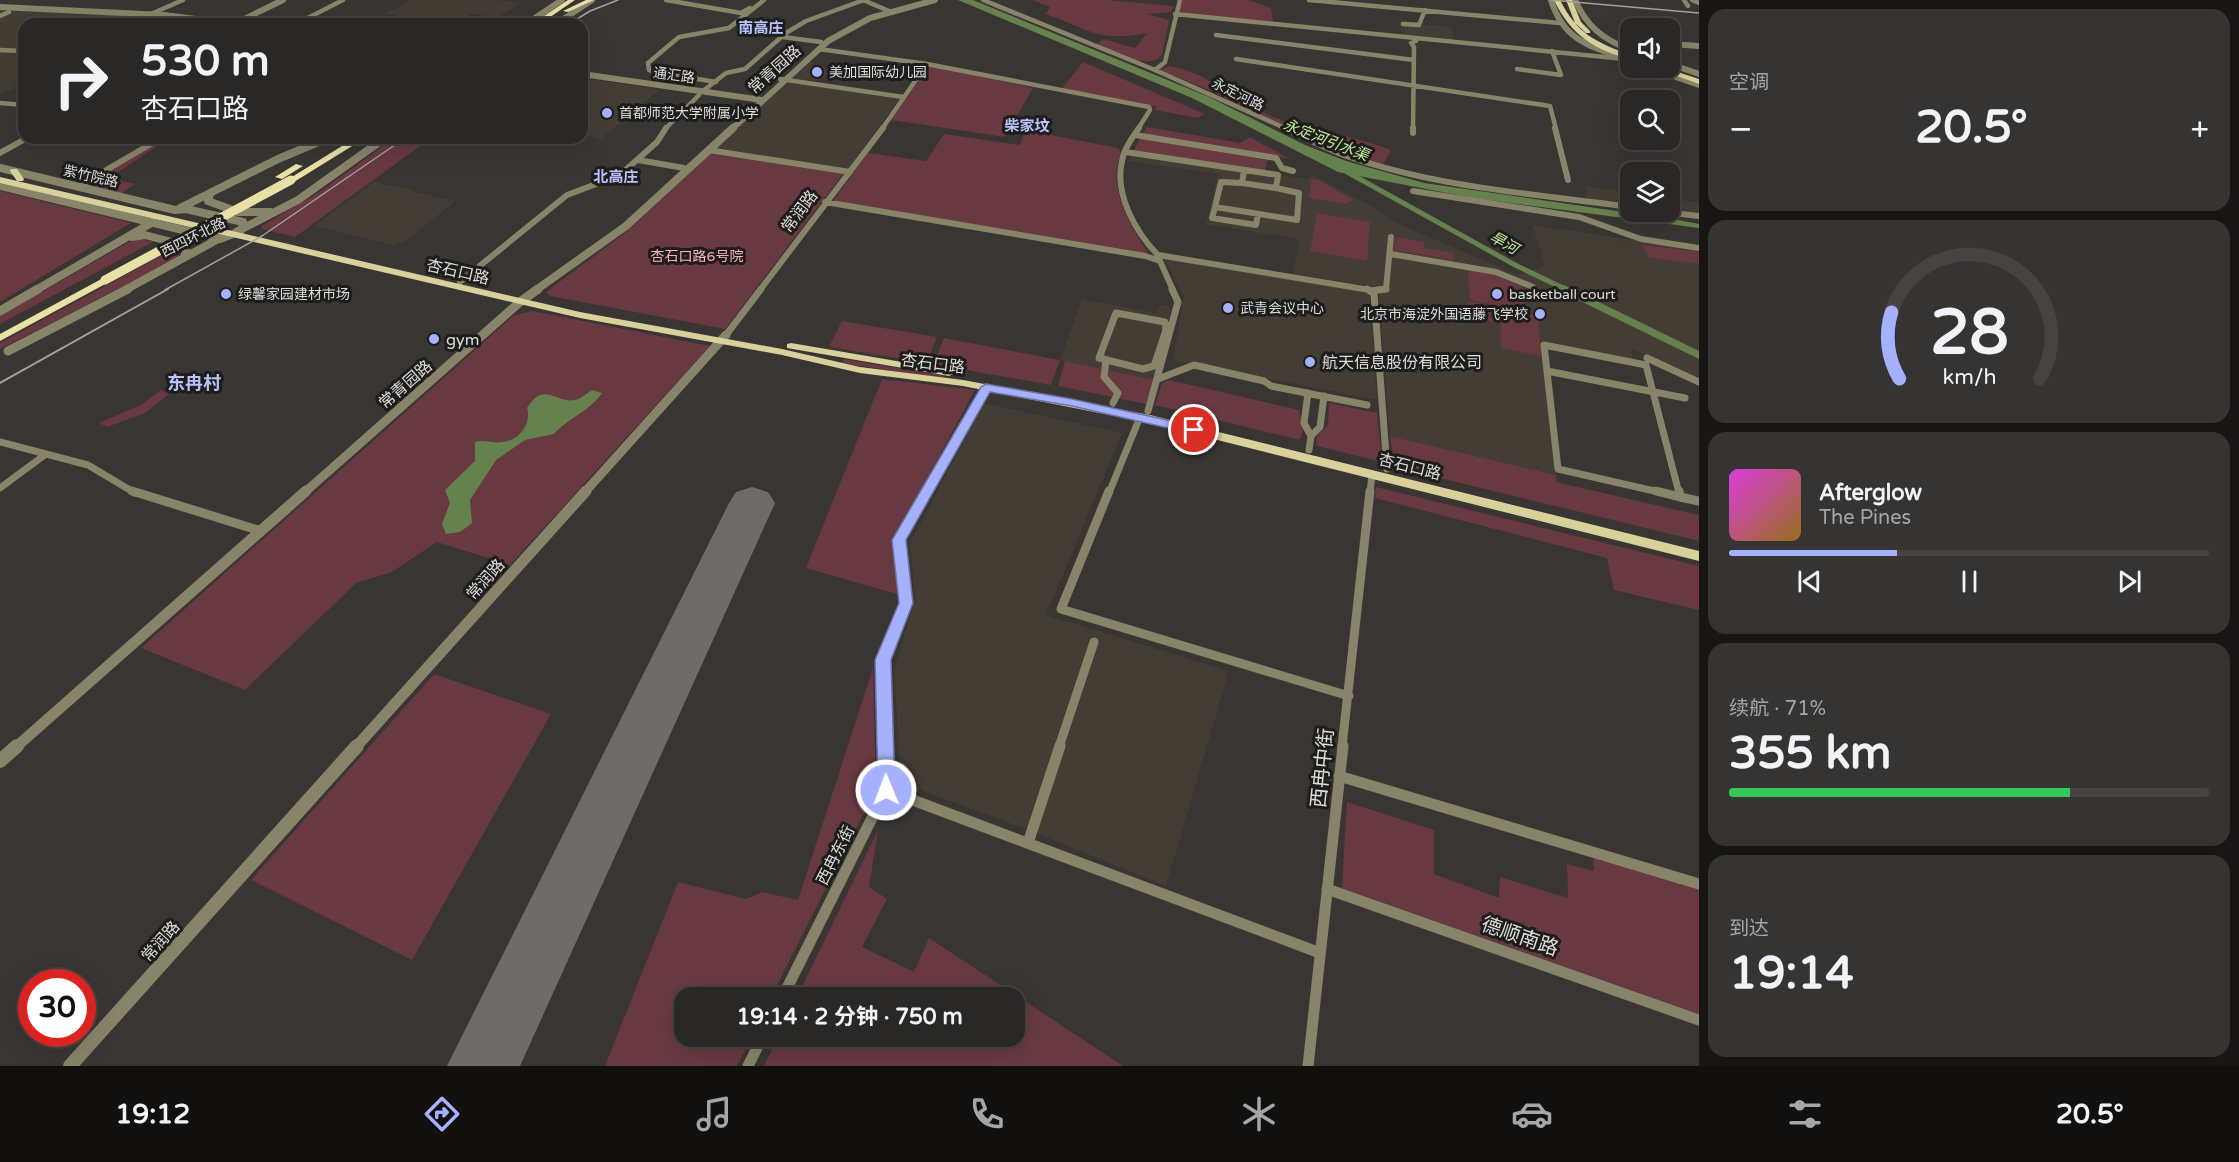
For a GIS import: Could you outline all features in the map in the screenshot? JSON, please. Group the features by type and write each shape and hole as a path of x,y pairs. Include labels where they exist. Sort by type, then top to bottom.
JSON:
{"highway":[{"path":"558,10 563,0"},
{"path":"545,18 572,0"},
{"path":"555,18 581,0"},
{"path":"566,11 591,0"},
{"name":"西四环北路","path":"0,338 337,144"},
{"name":"西四环北路","path":"0,328 291,180 351,144"}],"main road":[{"path":"1557,0 1566,22 1580,35 1620,52"},
{"path":"1569,0 1578,23 1588,33 1620,51"},
{"path":"1680,69 1696,75"},
{"path":"1680,76 1699,84"},
{"name":"紫竹院路","path":"0,174 17,175 102,195 164,216"},
{"name":"紫竹院路","path":"0,180 164,216"},
{"name":"杏石口路","path":"164,216 231,234 634,326 724,338 1113,403 1144,414 1372,474 1699,556"},
{"name":"杏石口路","path":"231,234 460,282 521,299"},
{"name":"杏石口路","path":"724,338 860,370 986,387 1144,414 1309,450 1699,548"}],"street":[{"path":"151,14 183,0"},
{"path":"247,18 284,0"},
{"path":"308,18 343,0"},
{"path":"535,18 563,0"},
{"path":"565,18 591,0"},
{"path":"666,0 678,4 744,13 759,0"},
{"path":"716,82 655,72 649,70 648,63 680,37 729,28 764,0"},
{"path":"460,282 567,195 620,175 657,142 668,124 701,93 726,73 745,69 806,21 863,0 890,10"},
{"name":"常青园路","path":"0,754 521,299 609,234 820,45 850,24 928,0"},
{"name":"常青园路","path":"820,45 860,22 935,0"},
{"name":"永定河路","path":"984,0 1155,69 1315,143 1391,169 1459,183 1620,206"},
{"path":"1155,69 1165,62 1180,0"},
{"path":"1309,0 1560,23"},
{"path":"1551,0 1560,23 1582,41 1620,53"},
{"path":"1575,0 1586,25 1620,49"},
{"path":"1684,0 1688,6"},
{"path":"1692,0 1699,3"},
{"path":"50,10 61,4"},
{"path":"0,7 169,18"},
{"path":"50,10 151,14 185,18"},
{"path":"1403,24 1419,25 1425,10"},
{"path":"0,16 9,12"},
{"path":"1175,14 1415,42 1620,55"},
{"path":"1216,35 1414,60"},
{"path":"783,37 1149,107 1150,110 1121,164 1122,180 1132,220 1147,246 1160,261 1178,302 1154,366 1143,369 1099,358 1116,313 1169,325"},
{"path":"1603,38 1620,39"},
{"path":"1413,133 1415,42"},
{"path":"1680,45 1699,46"},
{"path":"0,50 18,51"},
{"path":"1517,69 1561,75 1552,51"},
{"path":"1236,59 1550,105 1568,180"},
{"name":"常润路","path":"70,1066 724,338 850,172 927,64"},
{"name":"通汇路","path":"588,76 758,102"},
{"path":"1680,78 1699,84"},
{"path":"783,79 903,97"},
{"name":"常青园路","path":"521,299 617,233 758,102"},
{"path":"0,103 18,104"},
{"path":"1135,135 1276,158 1282,168 1293,171"},
{"path":"0,153 18,143"},
{"path":"79,186 151,144"},
{"name":"西四环北路","path":"0,310 164,216 278,159 314,144"},
{"name":"西四环北路","path":"4,353 129,296 201,250 321,185 376,144"},
{"path":"708,150 850,172"},
{"path":"1126,152 1278,176 1276,188"},
{"path":"638,160 684,168"},
{"name":"紫竹院路","path":"0,168 17,175 79,186 102,195"},
{"path":"1242,183 1244,170"},
{"path":"1215,207 1297,220 1299,193 1242,183 1221,182 1212,218 1256,225 1258,214"},
{"name":"紫竹院路","path":"0,186 164,216"},
{"path":"1413,191 1579,217 1641,239 1699,248"},
{"path":"210,194 208,201 227,210 249,214 276,211"},
{"path":"825,202 1371,291 1386,289 1391,237"},
{"path":"164,216 186,209 243,222 231,234"},
{"path":"1680,214 1699,216"},
{"path":"1603,230 1629,234"},
{"name":"西四环北路","path":"184,261 231,234"},
{"path":"115,244 145,235 183,245 186,249 184,261"},
{"path":"1391,254 1499,272 1533,287"},
{"path":"1371,291 1374,294 1387,469"},
{"path":"1169,325 1158,379 1061,609 1348,696"},
{"path":"1680,497 1646,365 1545,345 1558,469 1680,497 1699,501"},
{"path":"1647,358 1699,382"},
{"path":"1106,360 1102,373 1103,379 1118,393 1113,403"},
{"path":"1158,379 1194,365 1366,405"},
{"path":"1547,371 1685,398"},
{"name":"西冉东街","path":"788,987 886,790 883,660 906,603 899,540 986,387"},
{"path":"1308,393 1304,423 1311,436 1309,450"},
{"path":"1311,436 1320,427 1324,396"},
{"path":"0,442 96,468 122,487 137,494 258,530"},
{"path":"0,488 46,454"},
{"name":"西冉中街","path":"1308,1066 1372,474"},
{"name":"常青园路","path":"0,761 258,530"},
{"path":"1028,843 1094,642"},
{"path":"1339,776 1699,884"},
{"path":"886,790 1320,953"},
{"name":"德顺南路","path":"1327,889 1699,1020"},
{"path":"748,1066 758,1047"}],"shaded area":[{"path":"411,0 494,0 521,3 498,17 471,14 465,18 412,18 385,14"},
{"path":"958,0 973,0 1209,97 1305,145 1346,161 1424,183 1620,212 1620,218 1473,198 1338,172 1192,98"},
{"path":"0,10 152,16 148,18 18,18 18,86 0,94"},
{"path":"1399,22 1451,27 1454,41 1402,36"},
{"name":"美加国际幼儿园","path":"810,62 814,62 813,66 838,69 831,77 825,76 820,80 791,80"},
{"name":"首都师范大学附属小学","path":"588,80 659,90 601,139 588,136"},
{"path":"788,82 899,99 848,169 714,149"},
{"name":"北京市海淀外国语藤飞学校","path":"1133,152 1308,179 1310,174 1379,210 1390,220 1517,275 1545,266 1532,225 1699,250 1699,379 1631,349 1633,360 1540,340 1556,475 1390,436 1378,287 1293,274 1299,239 1206,224 1218,174 1128,161"},
{"path":"374,182 456,201 407,240 393,245 314,226"},
{"path":"1585,186 1620,191 1620,204 1588,200"},
{"path":"1680,200 1699,203 1699,215 1680,212"},
{"path":"1680,220 1699,224 1699,228 1654,222"},
{"path":"1164,259 1369,294 1377,400 1173,360 1184,296"},
{"path":"1082,299 1156,313 1160,304 1168,306 1171,311 1154,380 1060,360"},
{"path":"592,390 602,393 591,405 554,434 525,440 496,460 470,500 472,523 460,532 446,534 442,524 450,503 445,490 475,461 475,442 509,441 515,438 526,425 527,408 539,396 545,394 575,400"},
{"path":"984,403 1122,433 1046,615 1229,671 1166,886 1021,827 901,783 894,669 915,600 910,543"}],"green space":[{"path":"1032,0 1107,0 1174,6 1171,12 1147,14 1169,20 1162,55 1156,59 1140,61 1112,52 1098,44 1103,39 1135,48 1147,33 1117,36 1094,33 1046,14 1050,7"},
{"path":"1182,0 1248,0 1271,8 1273,23 1178,13"},
{"path":"1083,62 1205,114 1198,118 1155,110 1156,106 1061,90"},
{"path":"929,66 1033,88 1005,137 891,120"},
{"path":"1169,66 1214,83 1271,116 1391,150 1382,166 1309,140 1211,91 1160,70"},
{"path":"1147,127 1240,143 1250,137 1288,158 1267,157 1142,136"},
{"path":"1025,130 1118,148 1121,153 1117,165 1117,178 1123,206 1135,233 1150,255 833,201 868,153 926,161 944,134 1020,145"},
{"path":"1140,138 1267,160 1265,172 1133,152"},
{"path":"153,144 159,145 109,178 135,184 119,195 86,186"},
{"path":"386,144 423,144 295,237 262,229 262,226 321,191"},
{"name":"杏石口路6号院","path":"711,154 843,174 725,329 550,296 546,292 625,233"},
{"path":"1311,179 1319,180 1353,200 1346,204 1309,198"},
{"path":"0,191 131,223 0,302"},
{"path":"1317,213 1370,222 1367,261 1310,251"},
{"path":"1396,237 1424,242 1424,248 1454,253 1453,260 1394,250"},
{"path":"141,239 153,242 0,324 0,316 127,243"},
{"path":"1642,245 1699,252 1699,264 1648,257"},
{"path":"174,249 182,256 0,349 0,343"},
{"name":"basketball court","path":"1481,268 1524,288 1525,311 1470,300 1468,269"},
{"path":"1468,301 1538,315 1541,356 1501,348 1501,323 1468,317"},
{"path":"532,311 710,346 510,565 437,542 392,572 356,583 245,690 141,648 513,316"},
{"path":"842,321 937,337 927,363 829,347"},
{"path":"944,338 1060,360 1051,385 933,364"},
{"path":"844,359 944,376 944,379 842,363"},
{"path":"1065,361 1154,380 1146,404 1058,386"},
{"path":"882,379 975,390 893,541 897,594 806,568"},
{"path":"1169,380 1299,410 1303,430 1300,440 1155,405 1162,383"},
{"path":"161,390 169,394 145,413 107,427 99,423 141,405"},
{"path":"1329,403 1377,413 1382,462 1317,446 1316,438 1328,425"},
{"path":"1390,436 1556,475 1556,482 1699,515 1699,541 1395,467"},
{"path":"1376,487 1699,566 1699,610 1614,590 1607,558 1375,498"},
{"path":"873,668 876,789 776,987 674,987 674,1047 747,1047 737,1066 605,1066 678,882 746,899 762,892 798,900"},
{"path":"434,674 551,714 412,960 251,880"},
{"path":"1347,802 1434,830 1434,874 1499,898 1500,877 1568,898 1567,864 1594,871 1593,858 1699,889 1699,1014 1342,888"},
{"path":"878,830 869,887 887,899 862,947 914,972 929,938 1003,987 802,987"},
{"path":"1025,1001 1123,1066 764,1066 773,1047 1025,1047"}],"waterway":[{"name":"旱河","path":"1347,172 1517,266 1567,290"},
{"name":"旱河","path":"1564,289 1699,355"}],"runway":[{"path":"483,1066 752,503"}],"railway":[{"path":"579,18 618,0"},
{"path":"1551,0 1699,13"},
{"path":"165,290 262,236 396,144"},
{"path":"0,383 168,289"}],"place":[{"name":"美加国际幼儿园","path":"817,72"},
{"name":"首都师范大学附属小学","path":"607,113"},
{"name":"绿馨家园建材市场","path":"226,294"},
{"name":"basketball court","path":"1497,294"},
{"name":"武青会议中心","path":"1228,308"},
{"name":"北京市海淀外国语藤飞学校","path":"1540,314"},
{"name":"gym","path":"434,339"},
{"name":"航天信息股份有限公司","path":"1310,362"}],"district":[{"name":"南高庄","path":"761,28"},
{"name":"柴家坟","path":"1027,126"},
{"name":"北高庄","path":"616,177"},
{"name":"东冉村","path":"194,383"}],"route":[{"path":"886,790 883,660 906,603 899,540 986,387 1072,402 1194,430"}],"water label":[{"name":"永定河引水渠","path":"1326,140"}]}
